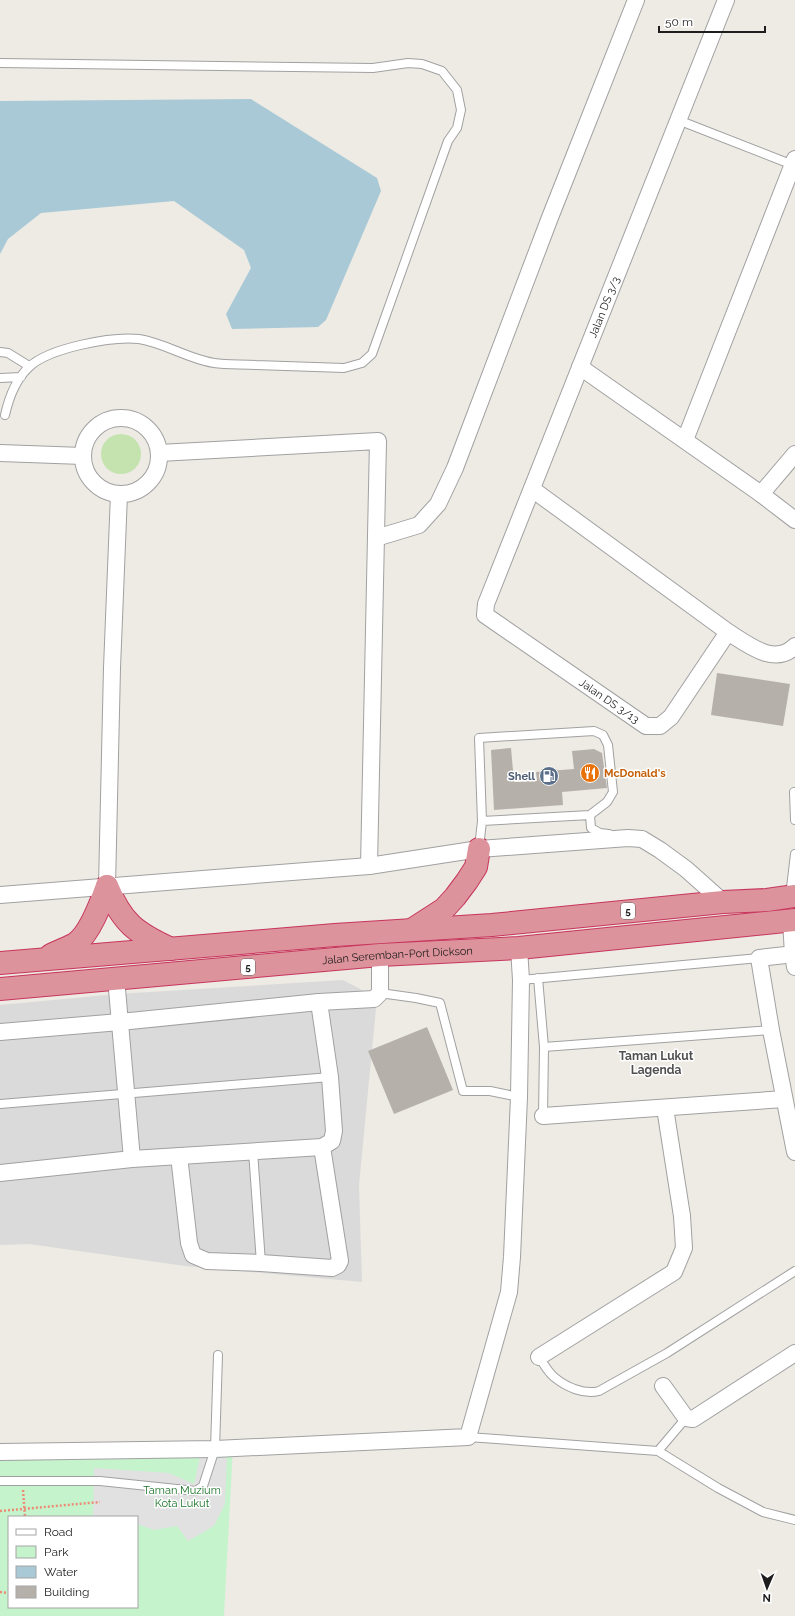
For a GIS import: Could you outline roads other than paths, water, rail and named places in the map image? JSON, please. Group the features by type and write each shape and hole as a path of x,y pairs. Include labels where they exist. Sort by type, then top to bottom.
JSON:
{"highway":[{"path":"411,931 444,909 455,897 476,867 479,849"},
{"path":"107,886 120,914 133,928 151,940 171,949"},
{"path":"42,960 76,943 86,932 95,916 107,886"},
{"name":"5","path":"0,963 336,935 492,925 723,902 767,900 793,909"},
{"name":"Jalan Seremban-Port Dickson","path":"0,989 380,956 519,948 793,909"},
{"path":"519,948 524,931 533,921"},
{"path":"492,925 514,941 519,948"},
{"path":"80,956 98,965 116,978 119,970 127,960 138,952"}],"street":[{"path":"376,538 419,525 438,504 455,468 549,220 636,0"},
{"name":"Jalan DS 3/3","path":"485,615 486,604 726,0"},
{"path":"685,440 794,162"},
{"path":"580,367 761,494 795,520"},
{"path":"113,419 126,419 138,423 148,430 156,441 159,453 158,466 152,478 143,487 132,493 118,494 102,489 90,478 85,467 83,456 85,444 92,432 101,424 113,419"},
{"path":"159,453 378,441 369,866"},
{"path":"0,452 83,456"},
{"path":"761,494 795,454"},
{"path":"532,489 728,632 767,654 783,655 795,646"},
{"path":"107,886 112,660 118,494"},
{"name":"Jalan DS 3/13","path":"485,615 646,726 660,726 671,717 728,632"},
{"path":"0,895 369,866 479,849 628,838 642,839 660,850 686,869 723,902"},
{"path":"793,909 794,958 759,958 771,1030 795,1152"},
{"path":"0,1452 214,1448 468,1438 509,1292 512,1257 519,1097 521,980 519,948"},
{"path":"0,1032 120,1022 319,1002 374,999 380,993 380,956"},
{"path":"116,978 132,1159"},
{"path":"0,1173 132,1159 322,1147 332,1141 334,1132 330,1077 319,1002"},
{"path":"543,1116 784,1099"},
{"path":"539,1357 674,1272 684,1248 682,1216 665,1108"},
{"path":"179,1156 189,1243 194,1255 207,1261 332,1268 338,1265 340,1261 322,1147"},
{"path":"663,1386 686,1418 693,1419 795,1353"}],"lane":[{"path":"0,62 374,68 408,63 422,64 442,71 457,90 461,110 457,128 448,141 372,354 362,364 344,368 214,363 161,345 140,340 123,339 80,345 51,354 29,366 15,384 9,398 5,415"},
{"path":"678,120 794,162"},
{"path":"0,352 8,353 29,366"},
{"path":"0,378 21,377"},
{"path":"479,849 482,822 479,738 594,731 603,735 608,745 613,792 607,802 590,815 482,822"},
{"path":"794,792 795,820"},
{"path":"590,815 591,828 600,833 628,838"},
{"path":"793,909 795,854"},
{"path":"521,980 759,958"},
{"path":"538,978 544,1047 543,1116"},
{"path":"380,993 416,998 440,1004 463,1092 490,1092 519,1097"},
{"path":"544,1047 771,1030"},
{"path":"0,1104 330,1077"},
{"path":"253,1151 261,1263"},
{"path":"539,1357 554,1376 577,1390 591,1393 600,1390 667,1353 795,1271"},
{"path":"0,1481 100,1481 196,1490 203,1486 214,1448 218,1355"},
{"path":"658,1451 686,1418"},
{"path":"468,1438 658,1451 718,1488 763,1512 795,1520"}],"water":[{"path":"251,99 377,178 381,191 326,320 318,327 232,329 226,314 251,268 244,250 174,201 41,213 8,239 0,254 0,101"}],"place":[{"name":"McDonald's","path":"590,773"},
{"name":"Shell","path":"549,776"}],"district":[{"name":"Taman Lukut Lagenda","path":"656,1063"}],"park label":[{"name":"Taman Muzium Kota Lukut","path":"182,1496"}]}
